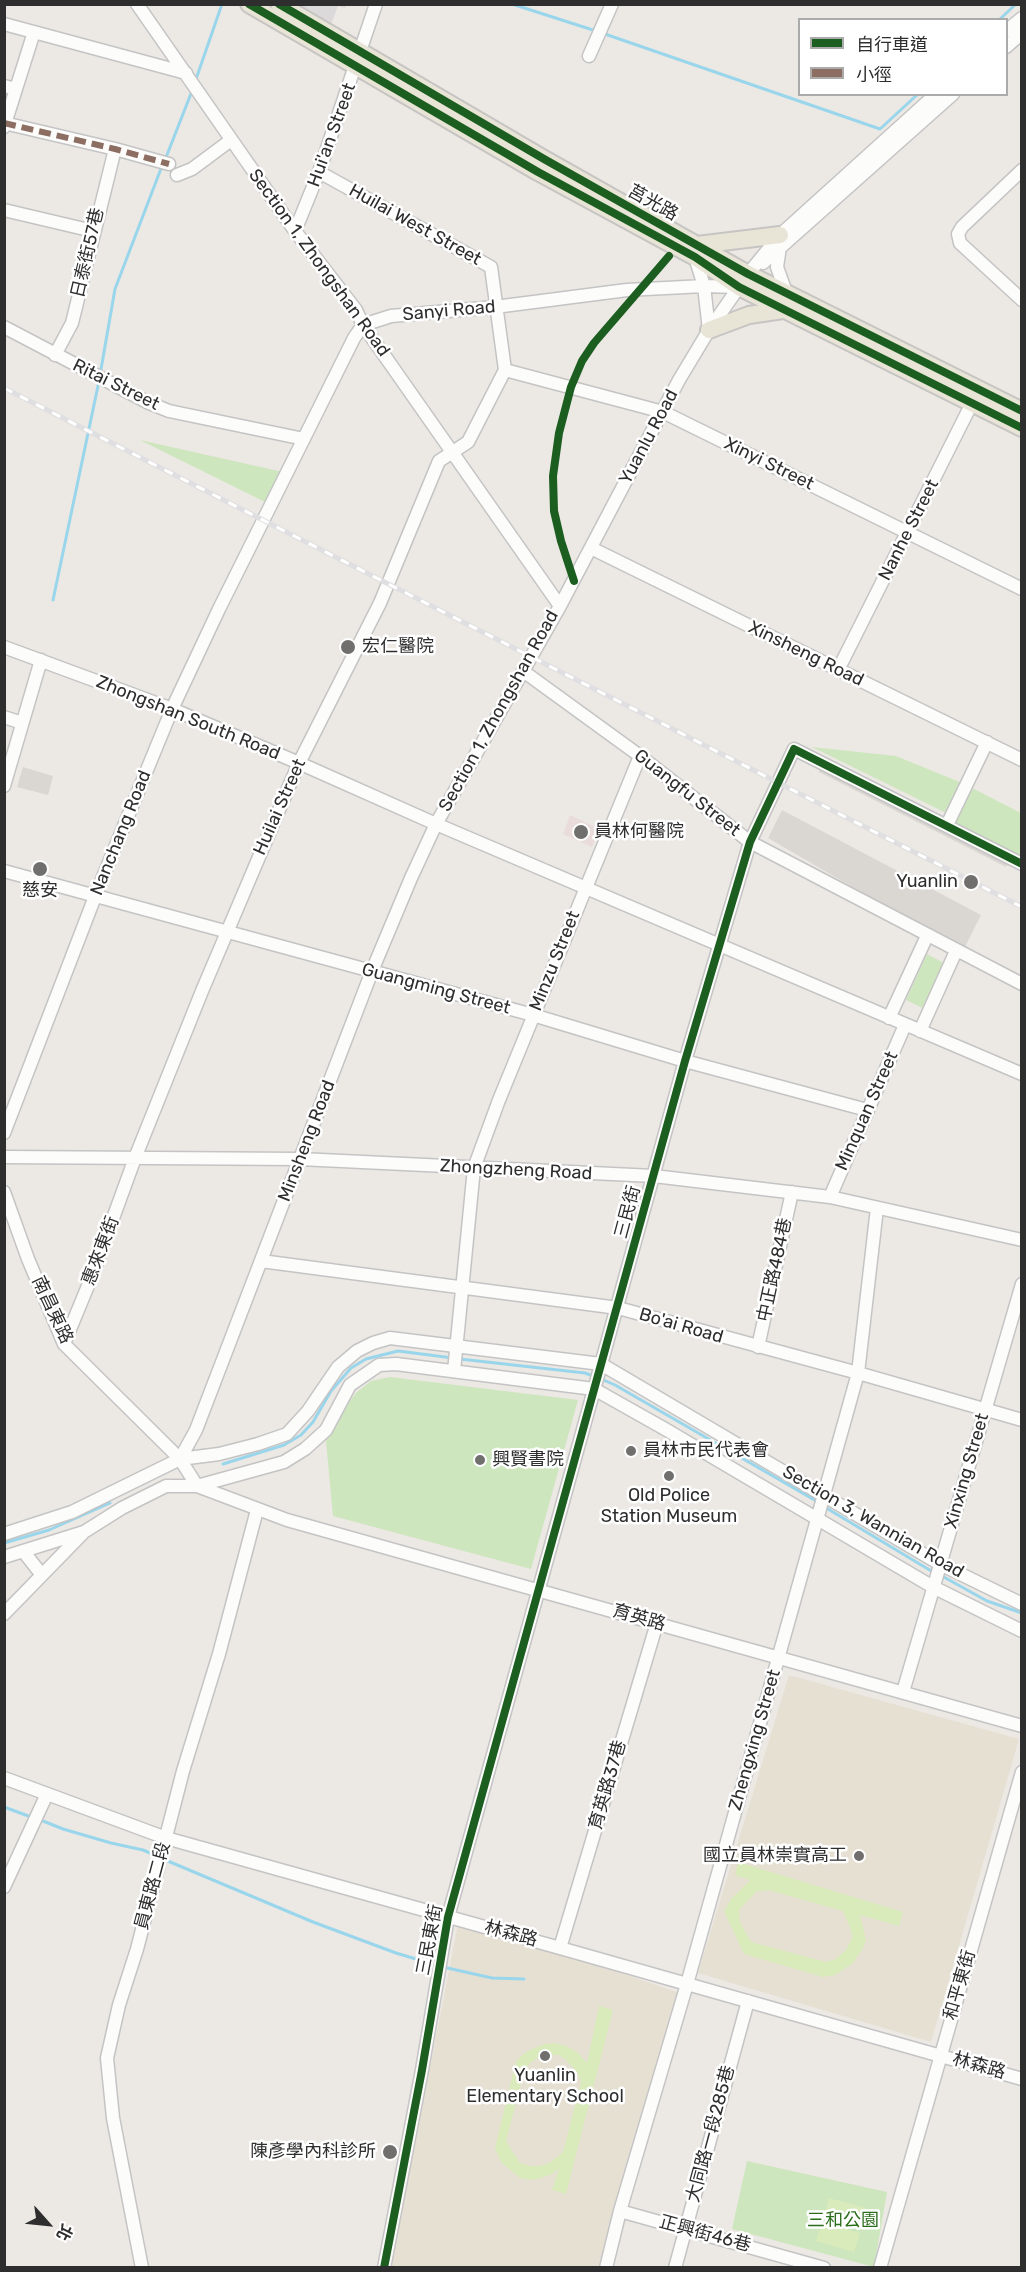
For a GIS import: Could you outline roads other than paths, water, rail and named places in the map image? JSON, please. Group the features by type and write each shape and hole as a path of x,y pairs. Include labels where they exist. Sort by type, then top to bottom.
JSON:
{"main road":[{"path":"249,4 359,60"},
{"name":"莒光路","path":"279,4 359,60 557,167 744,281 975,397 1022,411"},
{"path":"696,251 780,241"},
{"path":"709,330 785,302"},
{"path":"975,397 1022,428"}],"street":[{"name":"Section 1, Zhongshan Road","path":"137,4 295,231 356,310 363,325 560,606 436,824 1022,1074"},
{"name":"Hui'an Street","path":"295,231 359,60 376,4"},
{"path":"589,56 612,4"},
{"path":"1008,29 1022,18"},
{"path":"4,24 186,73"},
{"path":"33,32 10,87 5,124 115,149 169,165"},
{"path":"1008,45 1022,33"},
{"name":"Yuanlu Road","path":"560,606 679,380 709,330 744,281 780,241 934,96"},
{"name":"Yuanlu Road","path":"780,241 951,96"},
{"path":"177,175 192,169 231,140"},
{"name":"日泰街57巷","path":"55,355 72,322 115,149"},
{"path":"1022,170 962,227 958,234 960,243 1022,300"},
{"name":"Huilai West Street","path":"319,172 491,267 505,370"},
{"path":"4,210 93,231"},
{"path":"780,241 777,267 785,302"},
{"path":"696,251 704,286 709,330"},
{"name":"Sanyi Road","path":"363,325 391,316 495,308 627,290 704,286 744,281"},
{"path":"304,439 354,338 363,325"},
{"name":"Ritai Street","path":"4,327 149,404 169,411 304,439"},
{"path":"453,453 468,442 505,370"},
{"name":"Xinyi Street","path":"505,370 663,412 1022,589"},
{"name":"Nanhe Street","path":"838,670 975,397"},
{"name":"Nanchang Road","path":"4,1133 96,894 171,710 304,439"},
{"name":"Huilai Street","path":"135,1158 226,932 299,763 380,603 439,461 453,453"},
{"name":"Xinsheng Road","path":"591,548 1022,760"},
{"name":"Zhongshan South Road","path":"4,646 171,710 299,763 436,824"},
{"path":"5,786 41,660"},
{"name":"Guangfu Street","path":"523,671 640,756 750,842 956,951"},
{"path":"4,717 22,723"},
{"path":"987,742 947,825 1022,864"},
{"name":"三民街","path":"540,1590 685,1061 750,842 795,749 947,825"},
{"name":"Minzu Street","path":"454,1371 474,1168 533,1015 640,756"},
{"name":"Minsheng Road","path":"180,1459 196,1430 372,971 436,824"},
{"name":"Guangming Street","path":"4,871 96,894 226,932 533,1015 685,1061 867,1110"},
{"path":"889,1018 927,936"},
{"path":"920,1031 956,951 1022,984"},
{"name":"Minquan Street","path":"830,1197 905,1025"},
{"name":"Zhongzheng Road","path":"4,1157 300,1159 654,1176 830,1197 1022,1240"},
{"name":"惠來東街","path":"64,1344 93,1276 135,1158"},
{"name":"南昌東路","path":"4,1192 28,1259 64,1344 180,1459 197,1486"},
{"name":"中正路484巷","path":"758,1347 792,1192"},
{"name":"Zhengxing Street","path":"606,2268 620,2211 687,1984 858,1373 877,1208"},
{"name":"Bo'ai Road","path":"261,1261 618,1308 1022,1420"},
{"name":"Xinxing Street","path":"903,1692 1022,1284"},
{"name":"Section 3, Wannian Road","path":"4,1534 72,1512 180,1459 239,1449 287,1434 308,1411 338,1367 357,1351 373,1342 390,1338 602,1364 940,1563 1022,1604"},
{"name":"Section 3, Wannian Road","path":"197,1486 284,1462 305,1449 326,1430 350,1385 379,1365 396,1364 594,1389 933,1587 1022,1631"},
{"path":"4,1614 84,1532 122,1508 166,1486 197,1486"},
{"name":"育英路","path":"197,1486 257,1510 1022,1726"},
{"name":"員東路二段","path":"142,2268 113,2118 107,2058 118,2005 137,1949 183,1771 219,1654 257,1510"},
{"path":"4,1557 84,1532"},
{"path":"23,1551 42,1575"},
{"name":"三民東街","path":"384,2268 422,2070 448,1917 540,1590"},
{"name":"育英路37巷","path":"560,1948 657,1623"},
{"name":"和平東街","path":"880,2268 1022,1773"},
{"name":"林森路","path":"4,1778 166,1838 1022,2079"},
{"path":"4,1887 47,1794"},
{"name":"大同路一段285巷","path":"675,2268 748,2001"},
{"name":"正興街46巷","path":"620,2211 824,2268"}],"waterway":[{"path":"195,82 222,4"},
{"path":"512,4 596,31"},
{"path":"1001,18 1016,4"},
{"path":"602,33 880,129 916,96"},
{"path":"165,160 192,91"},
{"path":"100,375 115,289 162,166"},
{"path":"53,600 99,381"},
{"path":"223,1464 284,1445 301,1435 313,1422 331,1391 351,1368 366,1359 398,1351 453,1358"},
{"path":"460,1359 585,1373 593,1376"},
{"path":"599,1378 818,1502"},
{"path":"4,1543 49,1530 110,1503"},
{"path":"823,1506 933,1572"},
{"path":"942,1576 987,1601 1022,1613"},
{"path":"4,1807 31,1817"},
{"path":"38,1819 63,1829 143,1850 157,1856"},
{"path":"163,1859 313,1922 396,1953 436,1965"},
{"path":"443,1967 492,1978 524,1979"}],"railway":[{"path":"4,388 1022,907"}],"place":[{"name":"宏仁醫院","path":"348,647"},
{"name":"員林何醫院","path":"581,832"},
{"name":"慈安","path":"40,869"},
{"name":"Yuanlin","path":"971,882"},
{"name":"員林市民代表會","path":"631,1451"},
{"name":"興賢書院","path":"480,1460"},
{"name":"Old Police Station Museum","path":"669,1476"},
{"name":"國立員林崇實高工","path":"859,1856"},
{"name":"Yuanlin Elementary School","path":"545,2056"},
{"name":"陳彥學內科診所","path":"390,2152"}],"park label":[{"name":"三和公園","path":"843,2221"}]}
